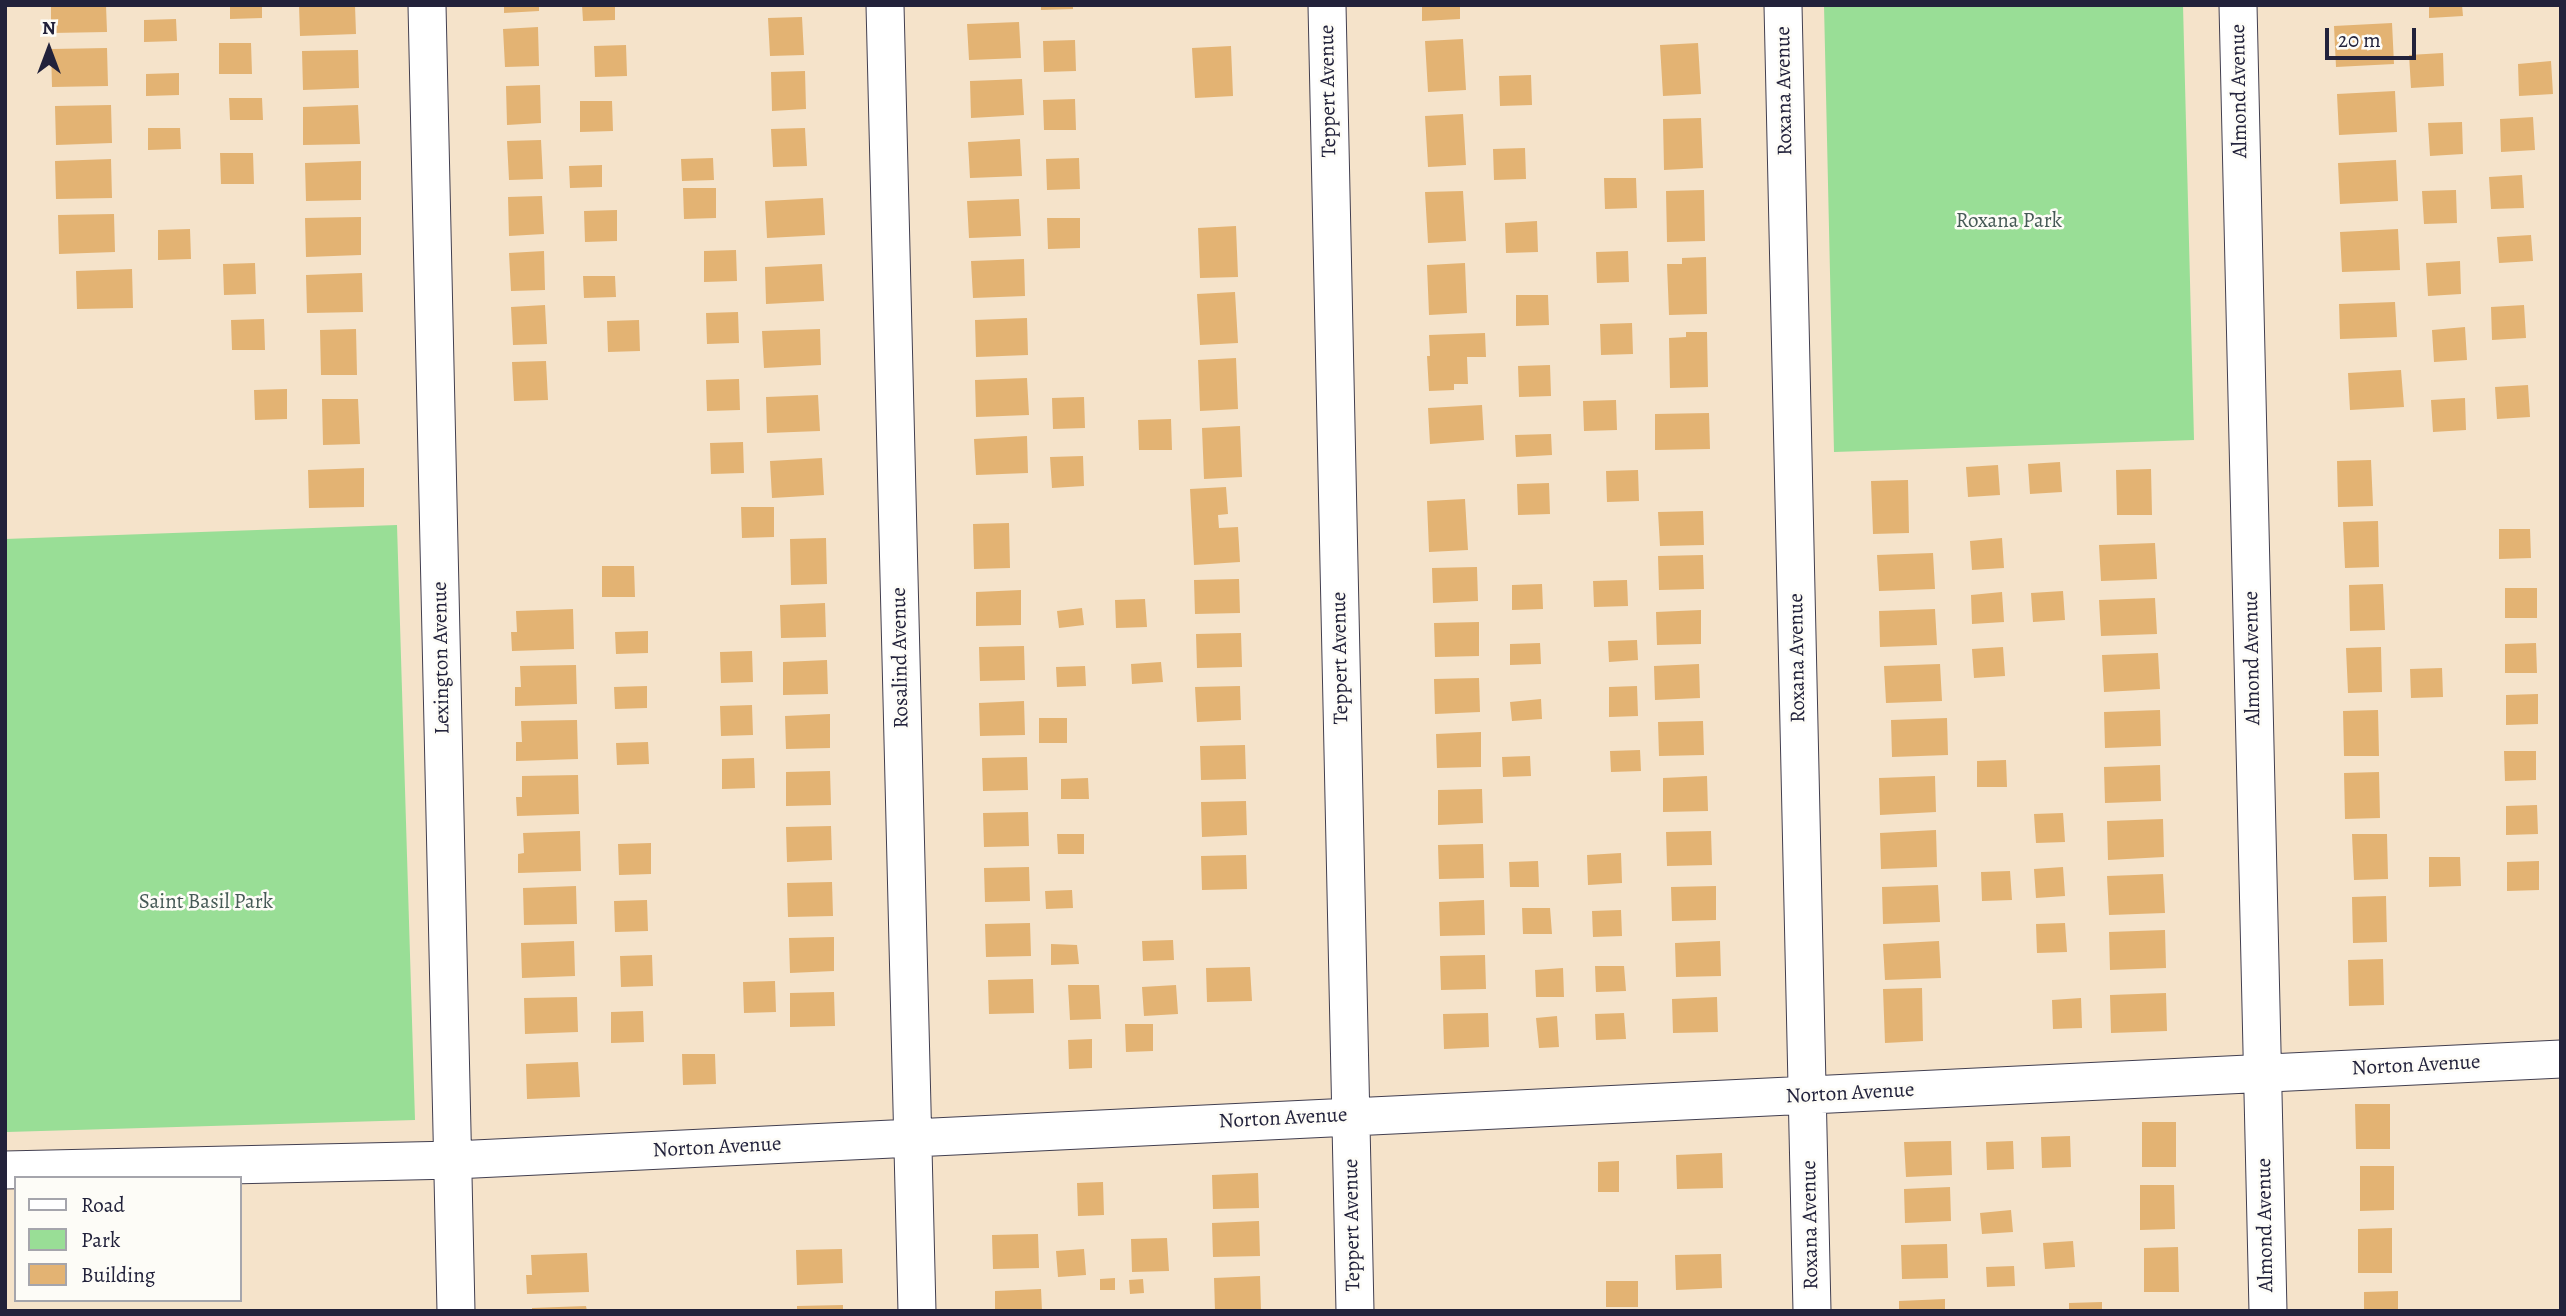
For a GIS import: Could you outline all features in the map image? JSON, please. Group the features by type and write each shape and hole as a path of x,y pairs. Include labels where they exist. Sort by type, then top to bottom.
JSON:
{"street":[{"name":"Lexington Avenue","path":"428,5 456,1311"},
{"name":"Rosalind Avenue","path":"885,5 917,1311"},
{"name":"Teppert Avenue","path":"1327,5 1355,1311"},
{"name":"Roxana Avenue","path":"1783,5 1812,1311"},
{"name":"Almond Avenue","path":"2238,5 2267,1311"},
{"name":"Norton Avenue","path":"5,1170 454,1160 2561,1059"}],"green space":[{"name":"Roxana Park","path":"1824,5 2183,5 2194,440 1834,452"},
{"name":"Saint Basil Park","path":"397,525 415,1120 7,1132 5,539"}],"building":[{"path":"51,5 106,5 107,32 51,33"},
{"path":"230,5 262,5 262,18 230,19"},
{"path":"299,5 355,5 356,34 300,36"},
{"path":"504,5 539,5 539,11 504,13"},
{"path":"582,5 615,5 615,20 583,21"},
{"path":"1041,5 1073,5 1073,9 1041,10"},
{"path":"1422,5 1460,5 1460,19 1422,21"},
{"path":"2429,5 2462,5 2463,16 2429,18"},
{"path":"802,17 804,55 770,56 768,18"},
{"path":"176,19 177,41 144,42 144,20"},
{"path":"1019,22 1021,58 969,60 967,24"},
{"path":"2392,23 2394,64 2336,67 2334,26"},
{"path":"538,27 539,66 505,67 503,29"},
{"path":"1463,39 1466,90 1428,92 1425,41"},
{"path":"1075,40 1076,71 1044,72 1043,41"},
{"path":"219,43 251,43 252,74 219,74"},
{"path":"1698,43 1701,94 1663,96 1660,45"},
{"path":"626,45 627,76 595,77 594,46"},
{"path":"1231,46 1233,96 1195,98 1192,48"},
{"path":"107,48 108,86 52,87 51,49"},
{"path":"358,50 359,88 303,90 302,51"},
{"path":"2443,53 2444,86 2411,88 2409,55"},
{"path":"2551,61 2553,94 2519,96 2518,64"},
{"path":"805,71 806,109 772,111 771,72"},
{"path":"179,73 179,95 146,96 146,74"},
{"path":"1531,75 1532,105 1500,106 1499,76"},
{"path":"1022,79 1024,115 971,118 970,81"},
{"path":"540,85 541,123 507,125 506,86"},
{"path":"2395,91 2397,132 2339,135 2337,94"},
{"path":"229,98 262,98 263,120 230,120"},
{"path":"1075,99 1076,130 1044,130 1043,100"},
{"path":"580,101 612,101 613,131 580,132"},
{"path":"111,105 112,143 56,145 55,106"},
{"path":"358,105 360,144 303,145 303,107"},
{"path":"1463,114 1466,165 1428,167 1425,116"},
{"path":"2533,117 2535,150 2501,152 2500,119"},
{"path":"1701,118 1703,168 1664,170 1663,119"},
{"path":"2462,122 2463,154 2430,156 2428,123"},
{"path":"148,128 180,128 181,149 148,150"},
{"path":"805,128 807,166 773,167 771,129"},
{"path":"1020,139 1022,176 970,178 968,142"},
{"path":"541,140 543,179 509,180 507,141"},
{"path":"1525,148 1526,179 1494,180 1493,149"},
{"path":"220,153 253,153 254,184 221,184"},
{"path":"713,158 714,180 682,181 681,159"},
{"path":"1079,158 1080,189 1047,190 1046,159"},
{"path":"111,159 112,198 56,199 55,161"},
{"path":"2396,160 2398,201 2340,204 2338,163"},
{"path":"361,161 361,200 306,201 305,163"},
{"path":"602,165 602,187 570,188 569,166"},
{"path":"2522,175 2524,208 2491,209 2489,177"},
{"path":"1604,178 1636,178 1637,208 1605,209"},
{"path":"683,188 716,188 716,218 684,219"},
{"path":"1704,190 1705,241 1667,242 1666,191"},
{"path":"2456,190 2457,223 2424,224 2422,191"},
{"path":"1463,191 1466,241 1428,243 1425,192"},
{"path":"542,196 544,234 509,236 508,197"},
{"path":"823,198 825,235 767,238 765,201"},
{"path":"1019,199 1021,236 969,238 967,201"},
{"path":"617,210 617,241 585,242 584,211"},
{"path":"114,214 115,252 59,254 58,215"},
{"path":"361,217 361,255 306,257 305,218"},
{"path":"1047,218 1080,218 1080,248 1048,249"},
{"path":"1537,221 1538,252 1506,253 1505,223"},
{"path":"1236,226 1238,277 1200,278 1198,228"},
{"path":"190,229 191,259 158,260 158,230"},
{"path":"2398,229 2400,270 2342,272 2340,232"},
{"path":"2531,235 2533,261 2499,263 2497,237"},
{"path":"736,250 737,281 704,282 704,251"},
{"path":"544,251 545,290 511,291 509,253"},
{"path":"1628,251 1629,282 1597,283 1596,252"},
{"path":"1706,257 1707,314 1669,315 1667,264 1682,264 1682,258"},
{"path":"1024,259 1025,296 973,298 971,261"},
{"path":"2460,261 2461,294 2428,296 2426,263"},
{"path":"255,263 256,294 224,295 223,264"},
{"path":"1465,263 1467,313 1429,315 1427,265"},
{"path":"822,264 824,301 766,304 765,267"},
{"path":"132,269 133,308 77,309 76,271"},
{"path":"362,273 363,312 307,313 306,275"},
{"path":"583,276 615,276 616,297 584,298"},
{"path":"1235,292 1238,343 1200,345 1197,294"},
{"path":"1516,295 1548,295 1549,325 1516,326"},
{"path":"2395,302 2397,337 2340,339 2339,304"},
{"path":"545,305 547,344 513,345 511,307"},
{"path":"2524,305 2526,338 2492,340 2491,307"},
{"path":"738,312 739,343 707,344 706,313"},
{"path":"1027,318 1028,355 976,357 975,320"},
{"path":"264,319 265,350 232,350 231,320"},
{"path":"639,320 640,351 608,352 607,321"},
{"path":"1632,323 1633,354 1601,355 1600,324"},
{"path":"2465,327 2467,360 2434,362 2432,330"},
{"path":"356,329 357,375 321,375 320,330"},
{"path":"820,329 821,365 764,368 762,331"},
{"path":"1686,332 1707,332 1708,387 1670,388 1669,338 1686,337"},
{"path":"1485,333 1486,357 1467,357 1468,384 1454,384 1454,390 1429,391 1429,335"},
{"path":"1236,358 1238,409 1200,411 1198,360"},
{"path":"546,361 548,400 514,401 512,362"},
{"path":"1550,365 1551,396 1519,397 1518,366"},
{"path":"2401,370 2404,407 2350,410 2348,373"},
{"path":"1027,378 1029,415 976,417 975,380"},
{"path":"739,379 740,410 707,411 706,380"},
{"path":"2528,385 2530,417 2497,419 2495,387"},
{"path":"287,389 287,419 255,420 254,390"},
{"path":"818,395 820,431 767,433 766,397"},
{"path":"1084,397 1085,428 1053,429 1052,398"},
{"path":"2465,398 2466,430 2433,432 2431,400"},
{"path":"322,399 358,399 360,444 323,445"},
{"path":"1616,400 1617,430 1584,431 1583,401"},
{"path":"1482,405 1484,440 1430,444 1428,408"},
{"path":"1709,413 1710,449 1655,450 1655,414"},
{"path":"1171,419 1172,450 1139,450 1138,420"},
{"path":"1240,426 1242,477 1204,479 1202,428"},
{"path":"1551,434 1552,455 1516,457 1515,435"},
{"path":"1027,436 1028,473 976,475 974,439"},
{"path":"743,442 744,473 711,474 710,443"},
{"path":"1083,456 1084,486 1052,488 1050,457"},
{"path":"822,458 824,495 772,498 770,461"},
{"path":"2371,460 2373,506 2338,507 2337,461"},
{"path":"2060,462 2062,492 2030,494 2028,464"},
{"path":"1998,465 2000,495 1968,497 1966,467"},
{"path":"364,468 364,507 309,508 308,470"},
{"path":"2151,469 2152,515 2117,515 2116,470"},
{"path":"1638,470 1639,501 1607,502 1606,471"},
{"path":"1908,480 1909,533 1873,534 1871,481"},
{"path":"1549,483 1550,514 1518,515 1517,484"},
{"path":"1226,487 1228,514 1218,515 1219,528 1238,527 1240,562 1194,565 1190,489"},
{"path":"1465,499 1468,550 1429,552 1427,501"},
{"path":"741,507 774,507 774,537 742,538"},
{"path":"1703,511 1704,545 1660,546 1658,512"},
{"path":"2378,521 2379,567 2345,568 2343,522"},
{"path":"1009,523 1010,568 974,569 973,524"},
{"path":"2499,529 2530,529 2531,558 2499,559"},
{"path":"826,538 827,584 791,585 790,539"},
{"path":"2002,538 2004,568 1972,570 1970,541"},
{"path":"2155,543 2157,579 2101,581 2099,545"},
{"path":"1933,553 1935,589 1879,591 1877,555"},
{"path":"1703,555 1704,589 1659,590 1658,556"},
{"path":"602,566 634,566 635,597 602,597"},
{"path":"1477,567 1478,601 1433,603 1432,568"},
{"path":"1239,579 1240,613 1195,614 1194,580"},
{"path":"1627,580 1628,606 1594,607 1593,581"},
{"path":"1542,584 1543,609 1512,610 1512,585"},
{"path":"2383,584 2385,630 2350,631 2349,585"},
{"path":"2505,588 2537,588 2537,618 2505,618"},
{"path":"1021,590 1021,625 976,626 976,592"},
{"path":"2063,591 2065,620 2033,622 2031,593"},
{"path":"2002,592 2004,622 1972,624 1971,595"},
{"path":"2155,598 2157,634 2101,636 2099,600"},
{"path":"1145,599 1147,627 1116,628 1115,600"},
{"path":"825,603 826,637 781,638 780,605"},
{"path":"1082,608 1084,625 1059,628 1057,611"},
{"path":"573,609 574,649 512,651 511,632 517,632 516,611"},
{"path":"1935,609 1937,645 1880,647 1879,611"},
{"path":"1701,610 1701,644 1657,645 1656,612"},
{"path":"1479,622 1479,656 1435,657 1434,623"},
{"path":"648,631 648,653 616,654 615,632"},
{"path":"1241,633 1242,667 1197,668 1196,634"},
{"path":"1637,640 1638,660 1609,662 1608,641"},
{"path":"1540,643 1541,664 1510,665 1510,644"},
{"path":"2536,643 2537,673 2505,673 2505,644"},
{"path":"1024,646 1025,680 980,681 979,647"},
{"path":"2003,647 2005,676 1974,678 1972,649"},
{"path":"2381,647 2382,692 2348,693 2346,648"},
{"path":"752,651 753,682 721,683 720,652"},
{"path":"2158,653 2160,689 2104,692 2102,655"},
{"path":"827,660 828,694 783,695 783,662"},
{"path":"1161,662 1163,682 1132,684 1131,664"},
{"path":"1699,664 1700,698 1655,700 1654,666"},
{"path":"1940,664 1942,701 1886,703 1884,666"},
{"path":"576,665 577,704 515,706 515,687 521,687 520,666"},
{"path":"1085,666 1086,686 1057,687 1056,667"},
{"path":"2442,668 2443,697 2411,698 2410,669"},
{"path":"1479,678 1480,712 1435,714 1434,679"},
{"path":"647,686 647,708 615,709 614,687"},
{"path":"1240,686 1241,720 1197,722 1195,687"},
{"path":"1637,686 1638,716 1609,717 1609,687"},
{"path":"2538,694 2538,724 2506,725 2506,695"},
{"path":"1541,699 1542,719 1512,721 1510,702"},
{"path":"1024,701 1025,735 980,736 979,703"},
{"path":"752,705 753,735 721,736 720,706"},
{"path":"2160,710 2161,746 2105,748 2104,712"},
{"path":"2378,710 2379,756 2344,756 2343,711"},
{"path":"830,714 830,748 786,749 785,716"},
{"path":"1039,718 1067,718 1067,743 1039,743"},
{"path":"1947,718 1948,755 1892,757 1891,720"},
{"path":"577,720 578,759 516,761 516,742 522,742 521,721"},
{"path":"1703,721 1704,755 1659,756 1658,722"},
{"path":"1481,732 1481,767 1437,768 1436,734"},
{"path":"648,742 649,764 617,765 616,743"},
{"path":"1245,745 1246,779 1201,780 1200,746"},
{"path":"1640,750 1641,771 1611,772 1610,751"},
{"path":"2504,751 2536,751 2536,780 2505,781"},
{"path":"1530,756 1531,776 1503,777 1502,757"},
{"path":"1027,757 1028,790 983,791 982,758"},
{"path":"754,758 755,788 722,789 722,759"},
{"path":"2006,760 2007,787 1977,787 1977,761"},
{"path":"2160,765 2161,801 2105,803 2104,767"},
{"path":"830,771 831,805 786,806 786,772"},
{"path":"2379,772 2380,818 2345,819 2344,773"},
{"path":"578,775 579,814 517,816 516,797 522,797 522,776"},
{"path":"1707,776 1708,811 1663,812 1663,778"},
{"path":"1935,776 1936,812 1880,815 1879,778"},
{"path":"1088,778 1089,799 1061,799 1061,779"},
{"path":"1482,789 1483,823 1438,825 1438,790"},
{"path":"1246,801 1247,835 1202,837 1201,802"},
{"path":"2537,805 2538,834 2506,835 2506,806"},
{"path":"1028,812 1029,846 984,847 983,813"},
{"path":"2063,813 2065,842 2036,843 2034,814"},
{"path":"2163,819 2164,857 2108,860 2107,821"},
{"path":"831,826 832,860 787,862 786,827"},
{"path":"1936,830 1937,867 1881,869 1880,833"},
{"path":"580,831 581,871 518,873 518,854 524,853 523,833"},
{"path":"1711,831 1712,865 1667,866 1666,832"},
{"path":"1057,834 1084,834 1084,854 1058,854"},
{"path":"2352,834 2387,834 2388,879 2354,880"},
{"path":"651,843 651,874 619,875 618,844"},
{"path":"1483,844 1484,878 1439,879 1438,845"},
{"path":"1621,853 1622,883 1588,885 1587,855"},
{"path":"1246,855 1247,889 1202,890 1201,856"},
{"path":"2429,857 2460,857 2461,886 2429,887"},
{"path":"1538,861 1539,887 1510,887 1509,862"},
{"path":"2539,861 2539,890 2507,891 2507,862"},
{"path":"1029,867 1030,901 985,902 984,868"},
{"path":"2063,867 2065,896 2036,898 2034,869"},
{"path":"2010,871 2012,900 1982,901 1981,872"},
{"path":"2163,874 2165,913 2109,915 2107,876"},
{"path":"832,882 833,916 788,917 787,883"},
{"path":"1938,885 1940,922 1883,924 1882,887"},
{"path":"576,886 577,924 524,925 523,888"},
{"path":"1716,886 1716,920 1672,921 1671,887"},
{"path":"1072,890 1073,908 1046,909 1045,891"},
{"path":"2386,896 2387,942 2353,943 2352,897"},
{"path":"647,900 648,931 615,932 614,901"},
{"path":"1484,900 1485,935 1440,936 1439,902"},
{"path":"1522,908 1550,908 1552,934 1523,934"},
{"path":"1621,910 1622,936 1593,937 1592,911"},
{"path":"1030,923 1031,956 986,957 985,924"},
{"path":"2065,923 2067,952 2037,953 2036,924"},
{"path":"2165,930 2166,968 2110,970 2109,932"},
{"path":"834,937 834,971 790,973 789,938"},
{"path":"1173,940 1174,960 1143,961 1142,941"},
{"path":"574,941 575,976 522,978 521,943"},
{"path":"1720,941 1721,976 1676,977 1675,943"},
{"path":"1939,941 1941,978 1885,980 1883,944"},
{"path":"1051,944 1077,945 1079,964 1051,965"},
{"path":"652,955 653,986 621,987 620,956"},
{"path":"1485,955 1486,989 1441,990 1440,956"},
{"path":"2383,959 2384,1005 2349,1006 2348,960"},
{"path":"1595,966 1624,966 1626,991 1596,992"},
{"path":"1250,967 1252,1001 1207,1002 1206,968"},
{"path":"1563,968 1564,997 1536,997 1535,970"},
{"path":"1033,979 1034,1013 989,1014 988,980"},
{"path":"775,981 776,1012 744,1013 743,982"},
{"path":"1068,985 1099,985 1101,1019 1070,1020"},
{"path":"1176,985 1178,1014 1144,1016 1142,987"},
{"path":"1922,988 1923,1041 1885,1043 1883,989"},
{"path":"834,992 835,1026 790,1027 790,993"},
{"path":"2166,993 2167,1031 2111,1033 2110,995"},
{"path":"577,997 578,1032 525,1034 524,998"},
{"path":"1717,997 1718,1032 1673,1033 1672,999"},
{"path":"2081,998 2082,1028 2053,1029 2052,1000"},
{"path":"643,1011 644,1042 611,1043 611,1012"},
{"path":"1488,1013 1489,1047 1444,1049 1443,1014"},
{"path":"1624,1013 1626,1039 1596,1040 1595,1014"},
{"path":"1557,1016 1559,1047 1539,1048 1536,1018"},
{"path":"1125,1024 1153,1024 1153,1051 1126,1052"},
{"path":"1092,1039 1092,1068 1069,1069 1068,1040"},
{"path":"682,1054 715,1054 716,1084 683,1085"},
{"path":"578,1062 580,1097 527,1099 526,1064"},
{"path":"2355,1104 2390,1104 2390,1149 2356,1149"},
{"path":"2142,1122 2176,1122 2176,1167 2142,1167"},
{"path":"2070,1136 2071,1167 2042,1168 2041,1137"},
{"path":"1951,1141 1952,1175 1906,1177 1904,1142"},
{"path":"2013,1141 2014,1169 1987,1170 1986,1142"},
{"path":"1722,1153 1723,1188 1677,1189 1676,1155"},
{"path":"1619,1161 1619,1192 1598,1192 1598,1162"},
{"path":"2360,1166 2394,1166 2394,1210 2360,1211"},
{"path":"1258,1173 1259,1208 1213,1209 1212,1175"},
{"path":"1103,1182 1104,1215 1078,1216 1077,1183"},
{"path":"2140,1185 2174,1185 2175,1229 2140,1230"},
{"path":"1950,1187 1951,1221 1905,1223 1904,1189"},
{"path":"2011,1210 2013,1232 1982,1234 1980,1213"},
{"path":"1259,1221 1260,1256 1213,1257 1212,1223"},
{"path":"2392,1228 2392,1273 2358,1273 2358,1229"},
{"path":"1038,1234 1039,1268 993,1269 992,1235"},
{"path":"1167,1238 1169,1271 1132,1272 1131,1239"},
{"path":"2073,1241 2075,1267 2045,1269 2043,1243"},
{"path":"1947,1244 1948,1278 1902,1279 1901,1245"},
{"path":"2178,1247 2179,1292 2144,1292 2144,1248"},
{"path":"842,1249 843,1283 797,1285 796,1250"},
{"path":"1084,1249 1086,1275 1058,1277 1056,1251"},
{"path":"587,1253 589,1292 527,1294 526,1275 532,1275 531,1255"},
{"path":"1721,1254 1722,1288 1676,1290 1675,1255"},
{"path":"2014,1266 2015,1286 1987,1287 1986,1267"},
{"path":"1260,1276 1261,1311 1215,1311 1214,1278"},
{"path":"1115,1278 1115,1290 1100,1290 1100,1279"},
{"path":"1143,1279 1144,1293 1130,1294 1129,1280"},
{"path":"1606,1281 1638,1281 1638,1307 1606,1307"},
{"path":"1041,1289 1042,1311 995,1311 995,1291"},
{"path":"2398,1291 2398,1311 2364,1311 2364,1292"},
{"path":"1945,1299 1945,1311 1899,1311 1899,1301"},
{"path":"2102,1302 2102,1311 2069,1311 2069,1303"},
{"path":"843,1305 843,1311 797,1311 797,1306"},
{"path":"586,1306 587,1311 532,1311 532,1308"}]}
